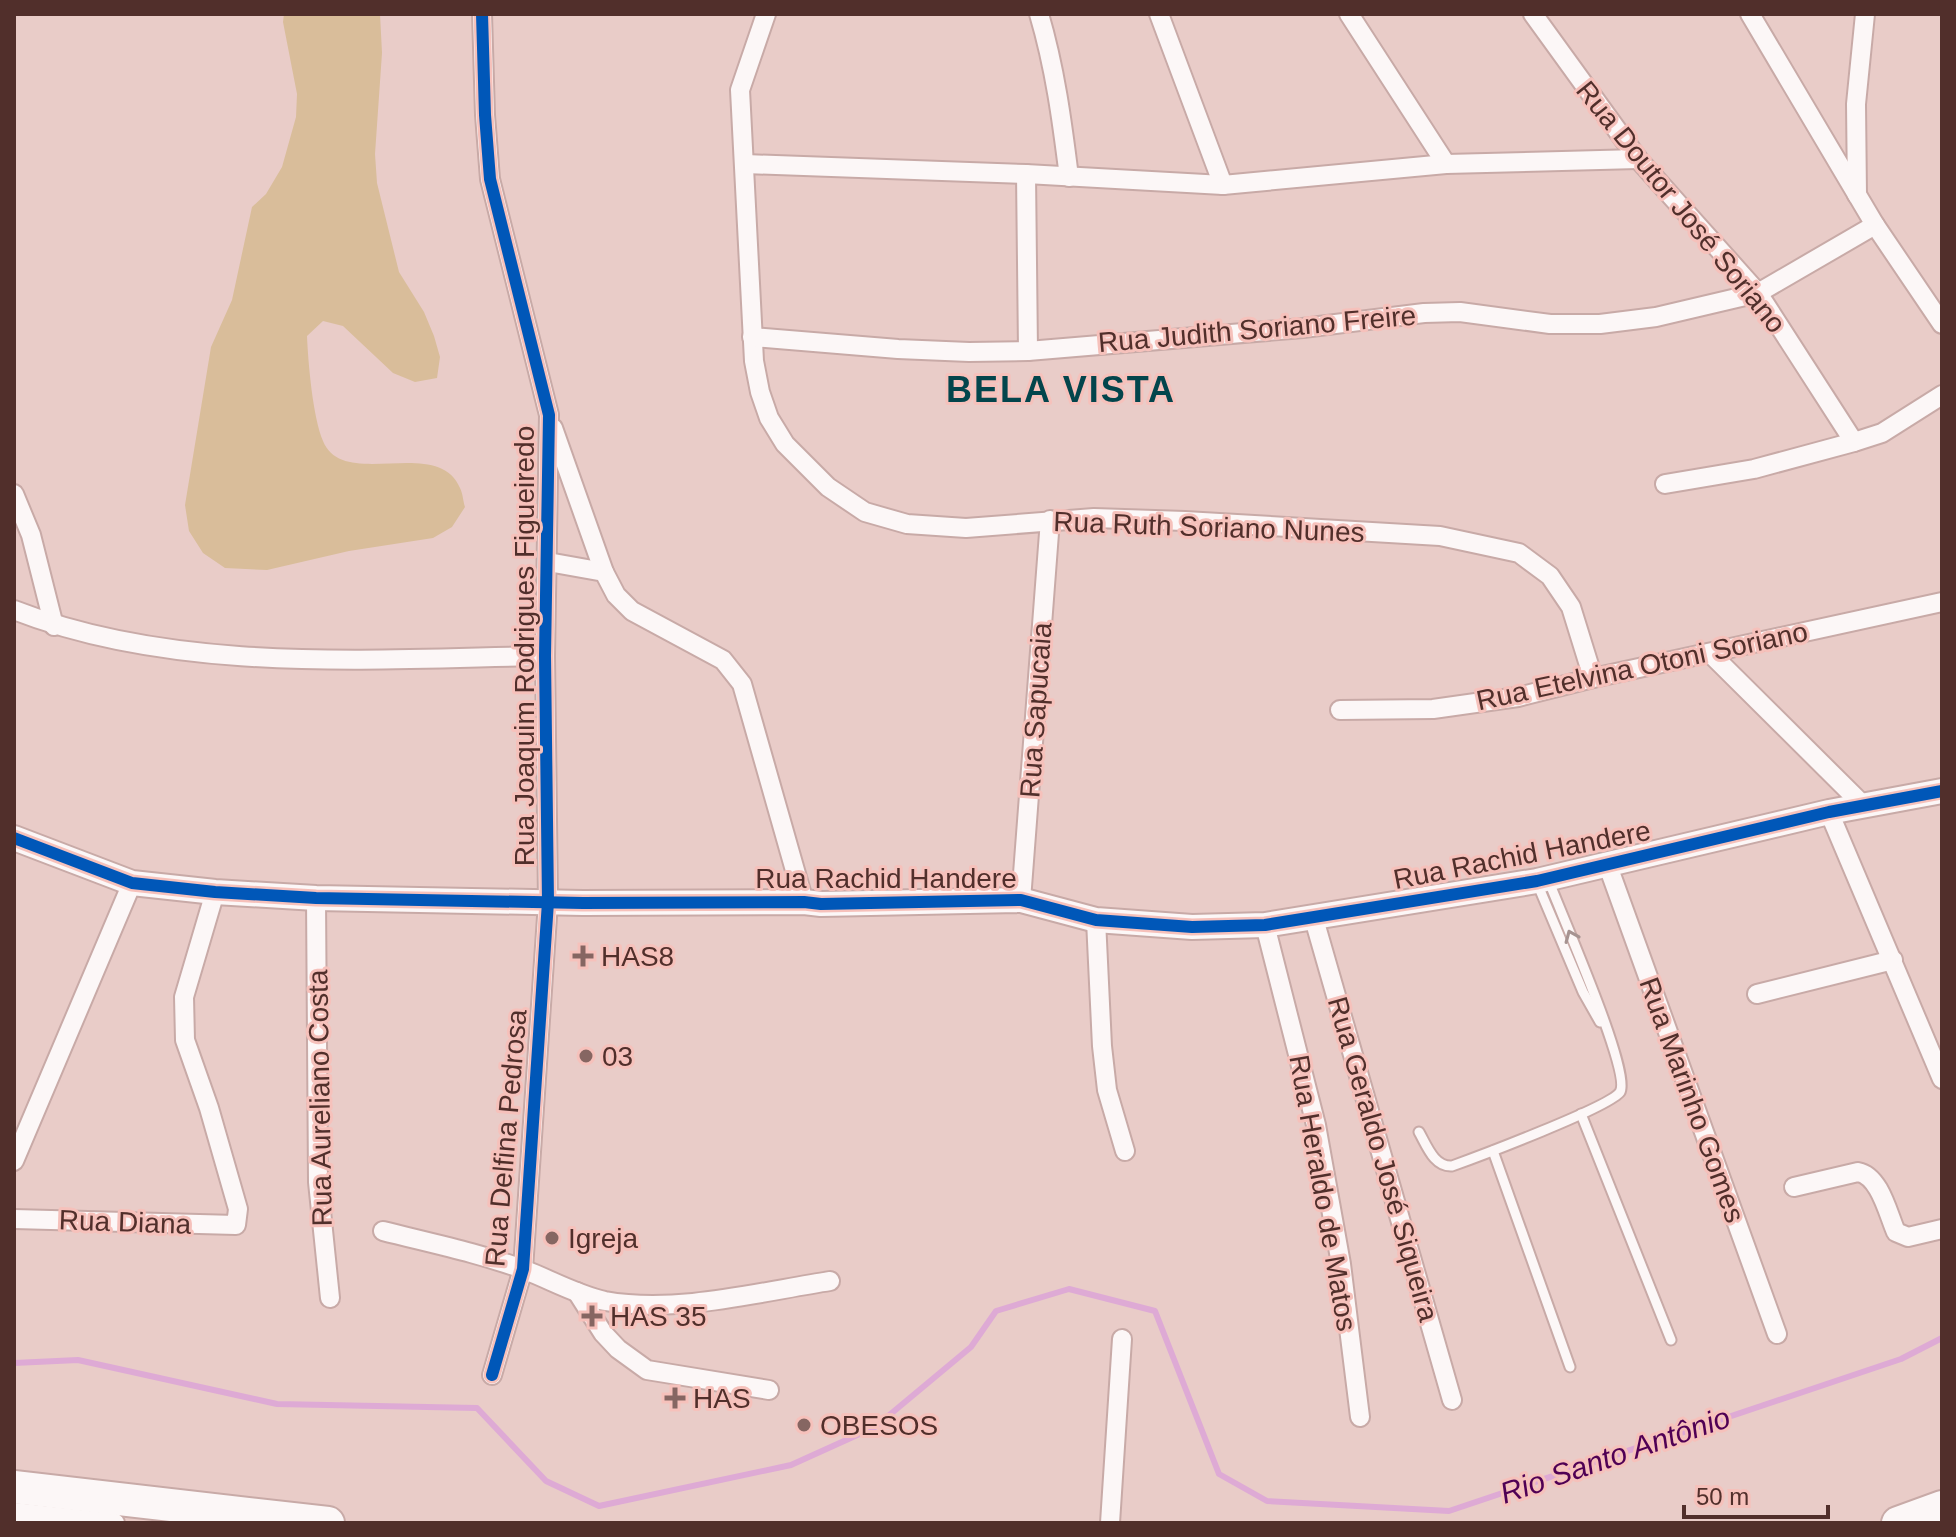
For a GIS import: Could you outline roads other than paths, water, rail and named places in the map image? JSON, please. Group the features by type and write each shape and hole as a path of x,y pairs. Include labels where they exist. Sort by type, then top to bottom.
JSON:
{"highway":[{"path":"14,1487 176,1515 328,1523"},
{"path":"1898,1523 1942,1507"}],"street":[{"name":"Rua Joaquim Rodrigues Figueiredo","path":"482,14 490,179 549,415 604,572 616,595 632,611 723,660 742,684 804,902"},
{"name":"Rua Ruth Soriano Nunes","path":"766,14 740,90 754,361 769,418 785,444 828,487 865,512 907,524 966,528 1094,518 1185,521 1440,536 1519,553 1550,576 1571,607 1593,678"},
{"path":"1039,14 1059,98 1069,177"},
{"path":"1159,14 1223,185"},
{"path":"1349,14 1446,164"},
{"name":"Rua Doutor José Soriano","path":"1533,14 1638,159 1758,293 1854,442"},
{"path":"1750,14 1875,225 1942,324"},
{"path":"1857,195 1856,104 1865,14"},
{"path":"745,164 1223,185 1446,164 1638,159"},
{"path":"1026,174 1028,351"},
{"name":"Rua Judith Soriano Freire","path":"752,337 969,352 1028,351 1303,328 1424,313 1460,312 1550,324 1600,324 1656,317 1758,293 1875,225"},
{"path":"1665,484 1754,469 1854,442 1882,433 1942,395"},
{"name":"Rua Joaquim Rodrigues Figueiredo","path":"548,902 545,656 549,415"},
{"path":"14,494 31,535 54,626"},
{"name":"Rua Sapucaia","path":"1021,900 1050,520"},
{"path":"548,562 604,572"},
{"name":"Rua Etelvina Otoni Soriano","path":"1340,710 1433,709 1518,697 1942,602"},
{"path":"14,610 54,626 202,655 351,659 545,656"},
{"path":"1710,653 1863,805"},
{"name":"Rua Rachid Handere","path":"14,838 132,883 215,892 316,898 548,902 821,904 1021,900 1096,920 1192,927 1265,925 1314,919 1542,880 1829,812 1942,791"},
{"path":"1829,812 1942,1079"},
{"name":"Rua Marinho Gomes","path":"1608,866 1777,1334"},
{"path":"14,1161 132,883"},
{"name":"Rua Diana","path":"14,1219 236,1225 238,1209 209,1108 185,1040 184,997 215,892"},
{"name":"Rua Aureliano Costa","path":"316,898 318,1182 330,1298"},
{"name":"Rua Delfina Pedrosa","path":"492,1375 523,1269 548,902"},
{"name":"Rua Geraldo José Siqueira","path":"1314,919 1452,1400"},
{"path":"1096,920 1107,1090 1125,1151"},
{"name":"Rua Heraldo de Matos","path":"1265,925 1316,1125 1341,1264 1360,1417"},
{"path":"1757,994 1893,960"},
{"path":"1794,1187 1858,1172 1866,1174 1874,1180 1896,1232 1908,1237 1942,1229"},
{"path":"383,1231 523,1269"},
{"name":"Rua Delfina Pedrosa","path":"523,1269 605,1301 655,1304 689,1303 830,1281"},
{"path":"577,1292 603,1333 618,1349 647,1370 769,1390"},
{"path":"1110,1523 1122,1339"},
{"path":"14,1512 115,1523"}],"lane":[{"path":"1419,1132 1435,1160 1444,1167 1452,1166 1581,1114 1618,1096 1624,1085 1621,1066 1592,987 1542,880"},
{"path":"1581,1114 1671,1340"},
{"path":"1493,1151 1570,1367"}],"waterway":[{"name":"Rio Santo Antônio","path":"14,1363 78,1360 277,1404 477,1408 546,1481 599,1506 791,1465 875,1427 971,1347 996,1311 1069,1289 1155,1311 1219,1474 1267,1501 1449,1511 1901,1359 1942,1338"}],"place":[{"name":"HAS8","path":"583,956"},
{"name":"03","path":"586,1056"},
{"name":"Igreja","path":"552,1238"},
{"name":"HAS 35","path":"592,1316"},
{"name":"HAS","path":"675,1398"},
{"name":"OBESOS","path":"804,1425"}],"district":[{"name":"BELA VISTA","path":"1061,389"}]}
